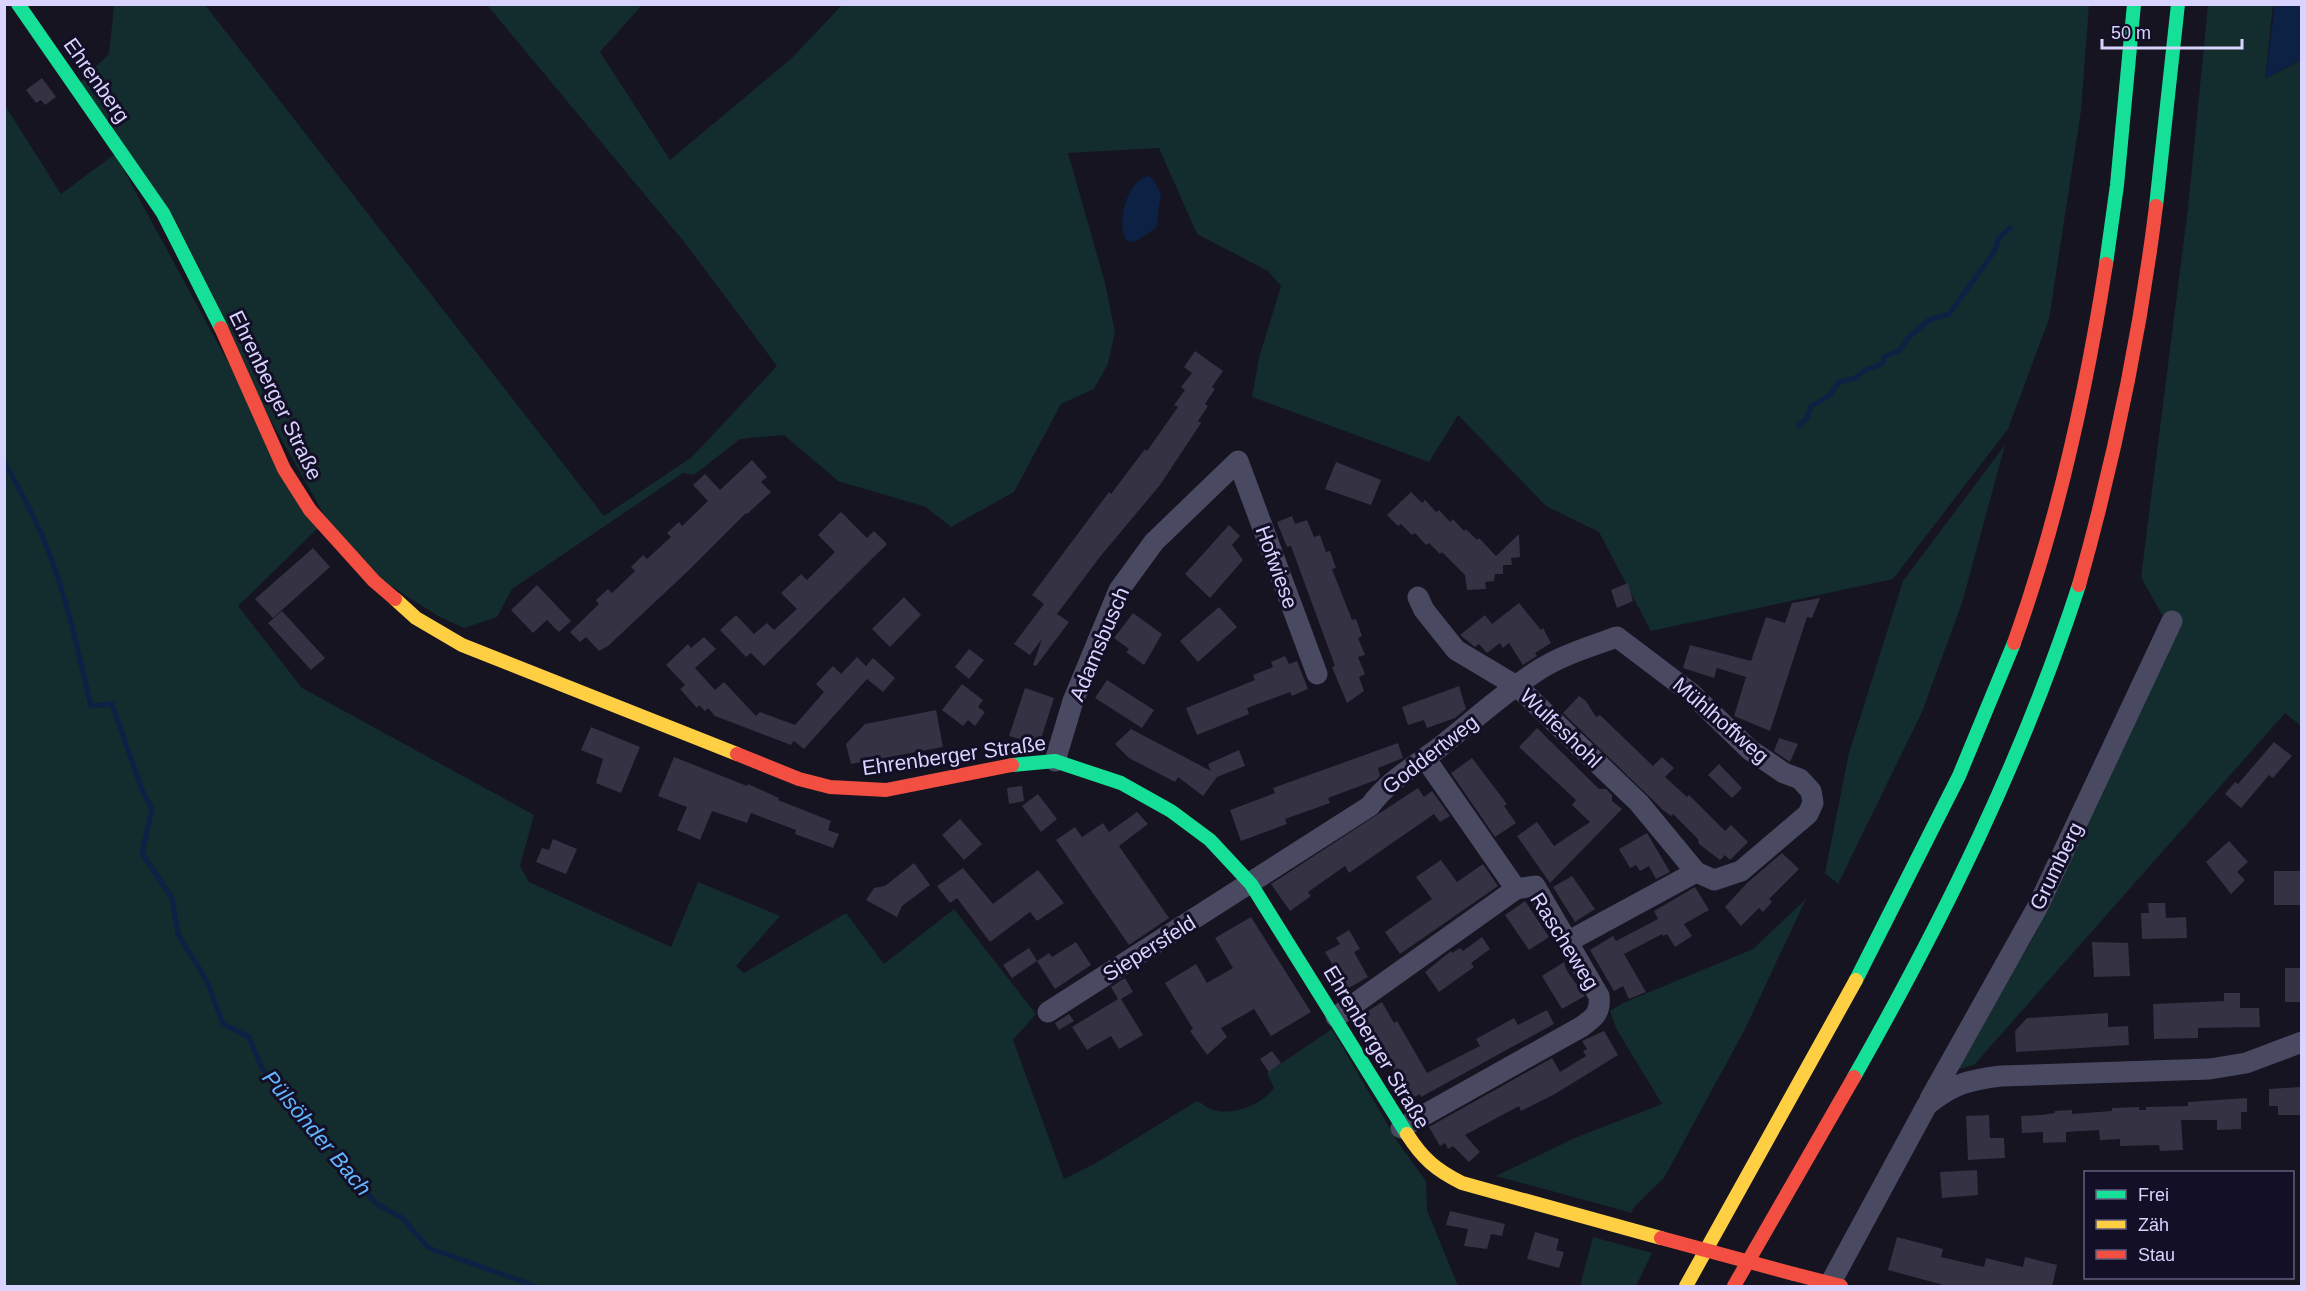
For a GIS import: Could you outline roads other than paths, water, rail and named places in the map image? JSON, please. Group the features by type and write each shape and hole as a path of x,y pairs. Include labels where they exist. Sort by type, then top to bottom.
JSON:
{"main road":[{"name":"Ehrenberg","path":"18,4 141,180"},
{"path":"1686,1287 1846,1003 1930,838 1972,746 2022,622 2041,561 2080,407 2114,211 2134,4"},
{"path":"1734,1287 1892,1007 1956,884 2051,667 2081,575 2113,460 2136,343 2159,184 2178,4"},
{"name":"Ehrenberger Straße","path":"141,180 163,213 241,368 284,469 310,510 374,581 416,618 462,645 524,671 799,779 830,787 886,790 1020,763 1056,761 1121,783 1171,811 1210,840 1251,884 1336,1017 1401,1128 1421,1156 1442,1173 1462,1183 1836,1285"}],"street":[{"name":"Adamsbusch","path":"1056,761 1073,701 1119,590 1154,542 1238,461"},
{"name":"Hofwiese","path":"1238,461 1317,674"},
{"name":"Wulfeshohl","path":"1418,597 1424,609 1456,650 1518,687 1639,803 1696,872"},
{"name":"Grumberg","path":"1836,1285 1927,1105 2037,908 2172,621"},
{"name":"Goddertweg","path":"1251,884 1370,806 1382,789 1533,674 1572,653 1617,637"},
{"name":"Mühlhoffweg","path":"1617,637 1691,693 1750,750 1784,773 1800,779 1811,791 1813,803 1808,814 1741,871 1714,880 1696,872"},
{"name":"Rascheweg","path":"1401,1128 1581,1027 1597,1016 1599,996 1535,886 1516,889 1425,758"},
{"path":"1569,941 1696,872"},
{"name":"Siepersfeld","path":"1048,1012 1251,884"},
{"path":"1336,1017 1516,889"},
{"name":"Grumberg","path":"1927,1105 1949,1087 1973,1079 2001,1076 2210,1069 2246,1063 2301,1042"}],"water":[{"path":"2275,4 2301,5 2301,60 2265,79"},
{"path":"1148,176 1153,179 1161,194 1156,228 1135,242 1127,241 1122,225 1125,204 1134,186"}],"waterway":[{"path":"1798,426 1807,418 1811,406 1829,396 1839,382 1855,378 1865,370 1882,364 1885,356 1899,351 1910,336 1929,320 1949,314 1994,252 1999,238 2010,228"},
{"name":"Pülsöhder Bach","path":"4,462 30,509 51,558 68,613 91,706 112,704 142,790 152,809 142,853 172,898 178,934 207,981 223,1024 249,1037 263,1070 320,1130 350,1175 377,1204 402,1218 429,1248 535,1286"}]}
